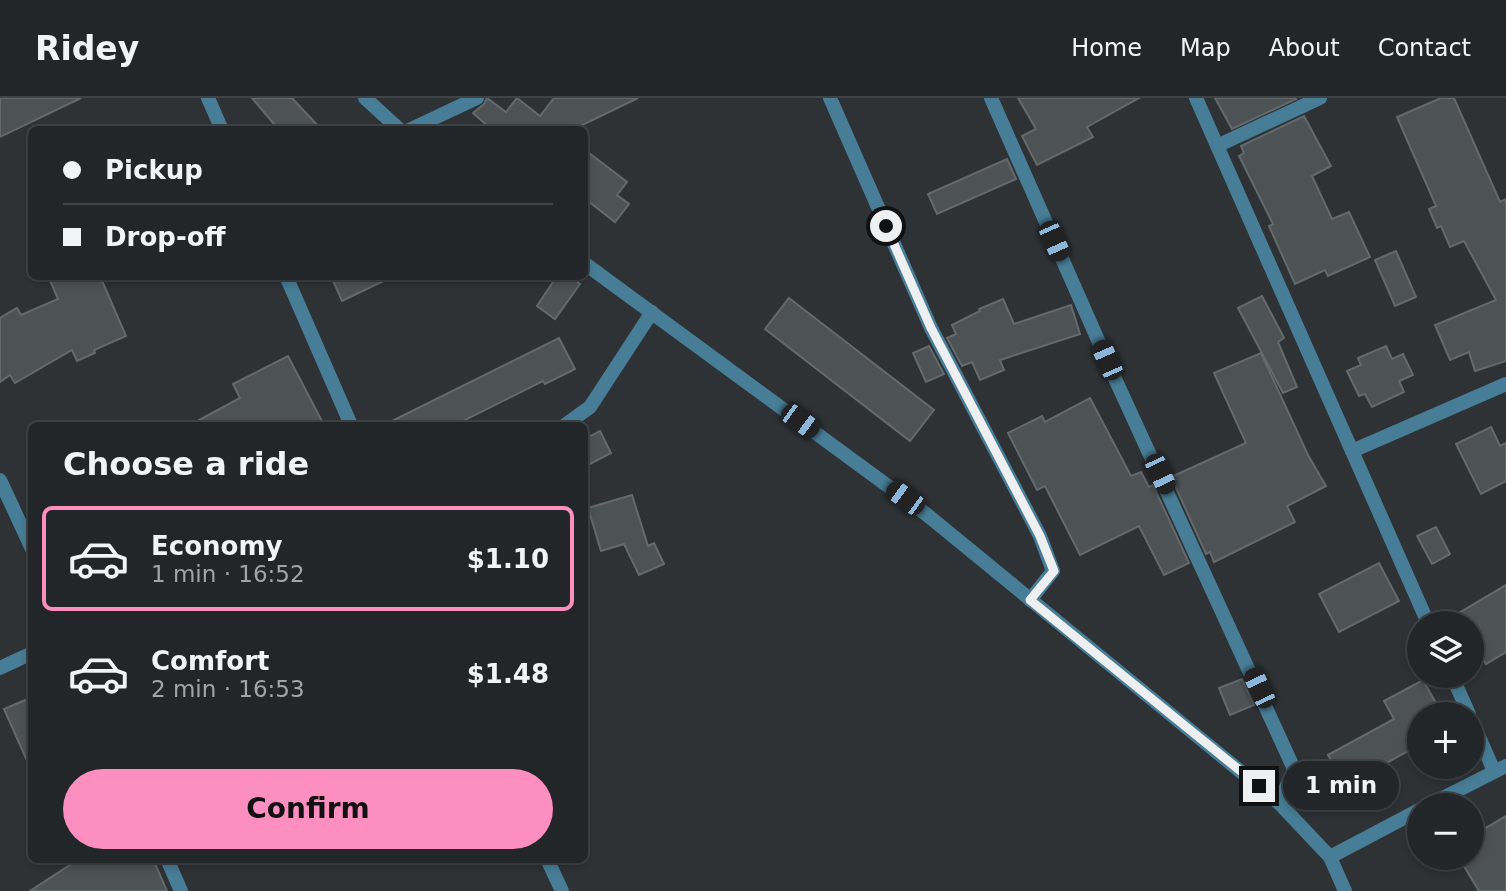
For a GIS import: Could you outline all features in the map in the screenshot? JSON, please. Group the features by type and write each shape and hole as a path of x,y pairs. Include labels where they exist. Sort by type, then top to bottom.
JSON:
{"street":[{"path":"208,98 220,126"},
{"path":"418,126 477,98"},
{"path":"831,98 931,328 1040,536 1054,571 1030,600"},
{"path":"991,98 1117,383 1294,769 1279,803"},
{"path":"1196,98 1423,611"},
{"path":"1219,145 1320,98"},
{"path":"367,100 396,126"},
{"path":"588,266 926,514 1279,803 1330,857 1345,891"},
{"path":"288,280 350,422"},
{"path":"569,422 590,407 652,312"},
{"path":"1352,451 1506,384"},
{"path":"0,480 28,540"},
{"path":"0,668 28,655"},
{"path":"1452,793 1500,768 1484,741"},
{"path":"1330,857 1407,816"},
{"path":"169,863 181,891"},
{"path":"549,863 562,891"}],"building":[{"path":"0,98 81,98 0,137"},
{"path":"252,98 292,98 318,126 276,126"},
{"path":"487,98 506,112 517,98 540,116 554,98 638,98 580,126 488,126 473,113"},
{"path":"1018,98 1139,98 1087,127 1093,137 1037,165 1022,136 1036,129"},
{"path":"1215,98 1295,98 1296,99 1232,129"},
{"path":"1441,98 1454,98 1500,202 1506,199 1506,361 1475,371 1469,352 1450,360 1435,325 1496,300 1464,241 1450,247 1441,226 1437,228 1429,209 1436,206 1397,117"},
{"path":"1304,116 1331,166 1312,176 1332,219 1349,212 1370,257 1328,276 1325,270 1295,284 1269,226 1273,224 1239,156 1244,153 1241,146"},
{"path":"588,152 627,182 617,195 629,204 615,222 588,201"},
{"path":"1007,159 1016,179 937,214 928,194"},
{"path":"1396,251 1416,297 1395,306 1375,260"},
{"path":"50,280 102,280 126,336 77,361 72,350 15,383 10,375 0,382 0,318 17,308 21,315 58,299"},
{"path":"333,280 386,280 342,301"},
{"path":"554,280 574,280 580,284 555,319 537,306"},
{"path":"1262,296 1284,338 1278,342 1297,387 1283,393 1238,308"},
{"path":"789,298 934,410 910,441 765,329"},
{"path":"1003,299 1014,324 1071,305 1080,334 1000,360 1004,370 980,380 972,362 962,366 947,338 956,334 952,325"},
{"path":"559,338 575,369 545,384 543,381 461,422 390,422"},
{"path":"929,346 944,374 926,382 913,353"},
{"path":"1386,346 1392,359 1403,354 1413,375 1399,381 1404,392 1372,407 1365,394 1359,396 1347,371 1361,365 1358,358"},
{"path":"1261,353 1308,455 1326,486 1287,506 1295,522 1214,562 1210,552 1206,554 1171,477 1246,443 1214,373"},
{"path":"288,356 322,422 196,422 240,398 233,384"},
{"path":"1090,398 1131,476 1141,472 1149,487 1153,485 1189,563 1164,575 1139,526 1080,555 1045,486 1037,490 1008,433 1042,416 1045,422"},
{"path":"1491,427 1500,446 1506,443 1506,481 1481,494 1456,444"},
{"path":"600,431 611,453 588,465 588,437"},
{"path":"632,495 648,546 654,543 664,564 639,575 624,544 601,551 588,508"},
{"path":"1436,527 1450,554 1432,564 1417,536"},
{"path":"1379,563 1399,601 1339,632 1319,594"},
{"path":"1506,585 1506,652 1486,664 1484,611 1462,611"},
{"path":"1242,679 1254,705 1230,715 1219,688"},
{"path":"1408,688 1427,688 1435,702 1407,702 1407,752 1345,786 1328,755 1394,719 1384,701"},
{"path":"28,699 28,763 4,709"},
{"path":"1506,816 1506,891 1479,891 1466,870 1484,870 1484,829"},
{"path":"73,863 155,863 167,891 30,891"}],"route":[{"path":"886,226 931,328 1040,536 1054,571 1030,600 1259,786"}]}
